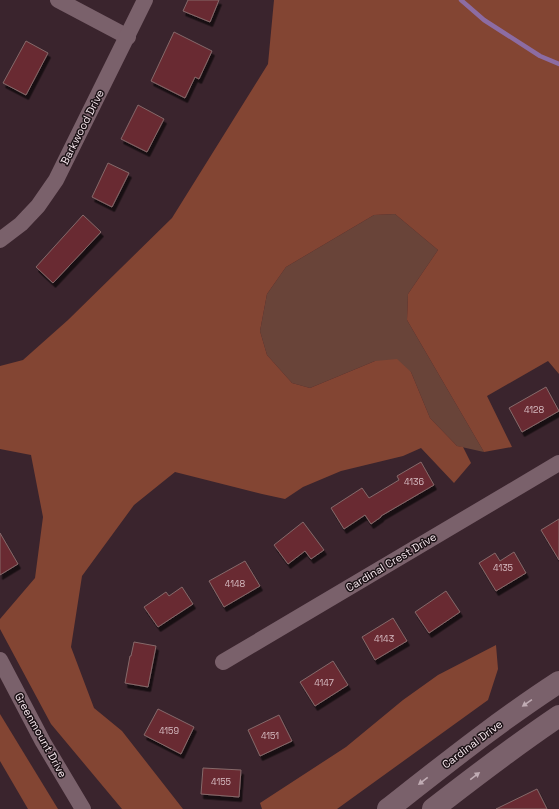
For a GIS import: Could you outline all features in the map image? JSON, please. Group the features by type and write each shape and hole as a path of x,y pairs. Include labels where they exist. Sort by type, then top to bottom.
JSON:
{"main road":[{"name":"Cardinal Drive","path":"388,809 474,741 528,702 559,682"},
{"path":"433,809 473,778 556,723"}],"street":[{"path":"58,0 128,37"},
{"name":"Barkwood Drive","path":"0,240 20,224 38,206 56,180 145,0"},
{"name":"Cardinal Crest Drive","path":"223,662 559,463"},
{"name":"Greenmount Drive","path":"0,660 43,742 83,809"}],"shaded area":[{"path":"274,0 559,0 559,374 548,361 487,396 512,447 484,452 407,320 408,294 438,250 395,214 374,215 286,267 267,294 260,331 267,355 292,383 310,388 375,361 397,359 411,372 430,418 457,446 463,447 471,463 454,483 421,448 403,456 341,471 303,487 285,499 175,472 134,505 82,576 71,647 94,708 122,731 183,809 122,809 51,724 0,629 0,619 35,578 43,517 31,455 0,449 0,366 23,360 68,320 172,218 268,64"},
{"path":"395,214 438,250 408,294 407,320 484,452 457,446 430,418 411,372 375,361 310,388 292,383 267,355 260,331 267,294 286,267 374,215"},
{"path":"496,645 498,669 488,700 337,809 262,809 260,803 346,747 403,700 438,675"},
{"path":"0,714 58,809 28,809 0,761"}],"building":[{"path":"188,0 219,0 210,22 183,11"},
{"path":"174,32 212,51 199,79 195,77 185,98 151,81"},
{"path":"26,41 48,53 26,95 3,83"},
{"path":"138,105 164,119 147,152 121,139"},
{"path":"108,163 129,173 112,207 92,197"},
{"path":"83,215 101,232 53,283 36,267"},
{"path":"546,387 559,411 522,432 509,408"},
{"path":"421,462 434,485 381,516 371,524 365,515 344,529 331,508 362,488 369,498 399,480 397,476"},
{"path":"559,519 559,560 541,530"},
{"path":"303,522 324,550 311,559 305,551 288,564 274,545"},
{"path":"0,533 18,564 0,575"},
{"path":"514,552 526,573 496,591 479,563 495,553 500,561"},
{"path":"245,561 260,586 224,607 209,581"},
{"path":"182,587 193,604 158,627 144,607 166,592 169,596"},
{"path":"446,591 460,612 429,633 415,612"},
{"path":"393,618 407,641 375,660 362,637"},
{"path":"134,642 156,646 148,687 125,683"},
{"path":"333,661 348,685 315,706 300,682"},
{"path":"158,709 194,727 181,754 144,735"},
{"path":"279,715 292,741 260,756 248,730"},
{"path":"203,768 241,770 239,797 201,794"},
{"path":"537,789 547,809 496,809"}],"waterway":[{"path":"461,0 484,20 540,56 559,64"}]}
